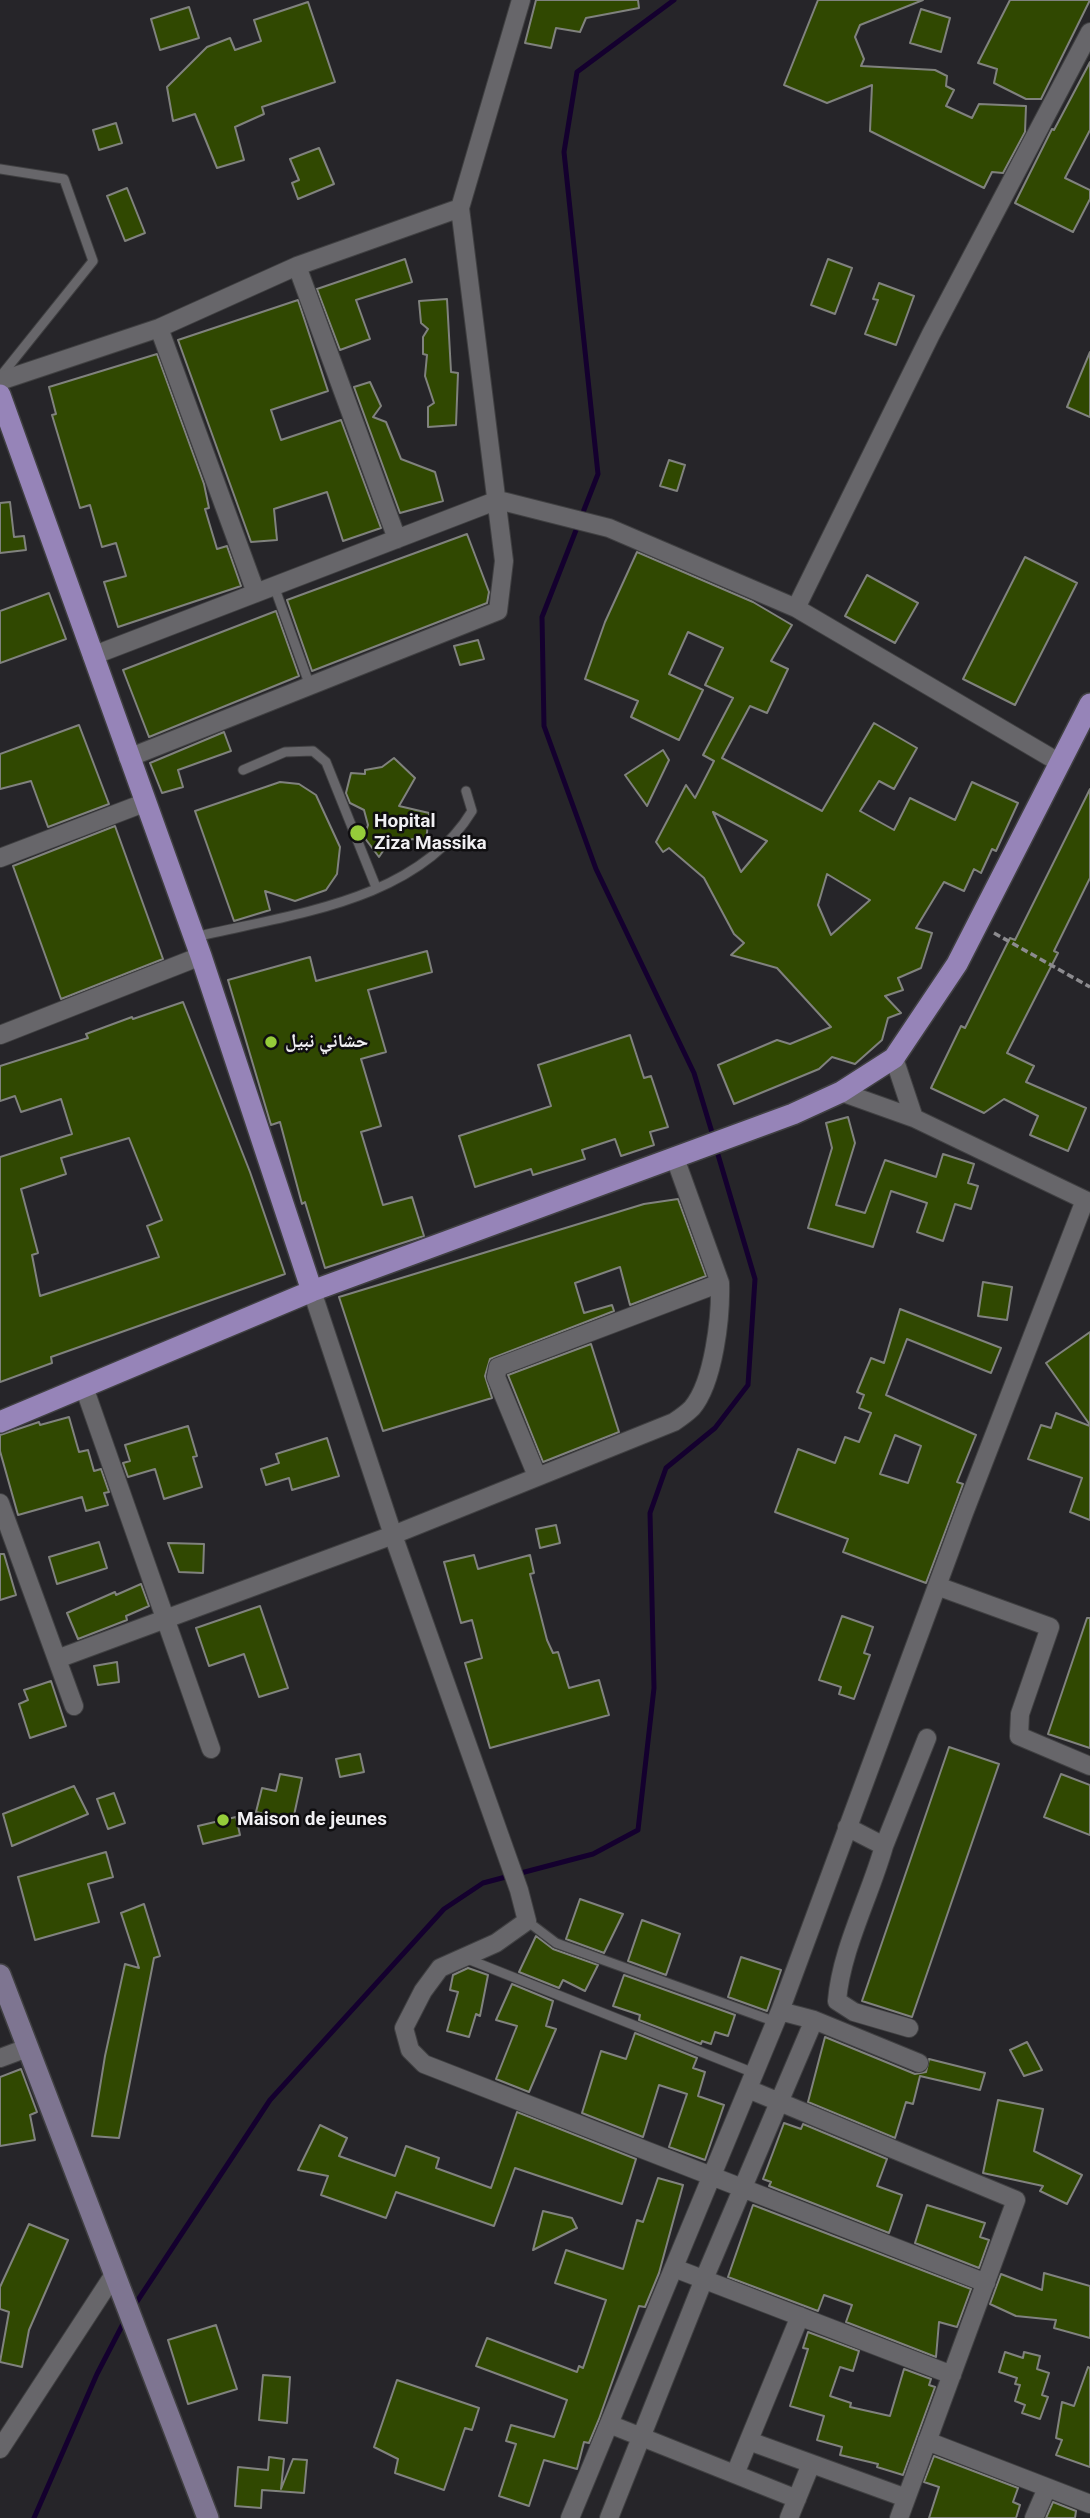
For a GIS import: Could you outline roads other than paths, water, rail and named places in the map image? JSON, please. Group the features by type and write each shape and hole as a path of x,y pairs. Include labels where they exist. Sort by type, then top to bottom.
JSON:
{"main road":[{"path":"0,396 4,421 197,947 312,1291"},
{"path":"0,1422 312,1291 745,1132 841,1092 894,1058 957,964 1090,704"},
{"path":"0,1975 142,2352 208,2518"}],"street":[{"path":"128,758 498,611 504,561 460,208 521,0"},
{"path":"796,608 931,334 1090,32"},
{"path":"0,379 159,328 297,265 460,208"},
{"path":"297,265 397,538"},
{"path":"159,328 256,593"},
{"path":"92,656 498,500 609,528 796,608 1060,763"},
{"path":"0,858 144,803"},
{"path":"0,1035 197,947"},
{"path":"894,1058 914,1118"},
{"path":"570,2518 778,2017 937,1586 1088,1203 914,1118 841,1092"},
{"path":"57,1660 393,1535 537,1476 648,1435 674,1422 692,1408 705,1387 721,1311 720,1283 675,1158"},
{"path":"537,1476 496,1377 498,1367 720,1283"},
{"path":"312,1291 393,1535 504,1846 527,1921 496,1943 440,1968 423,1991 404,2028 410,2050 424,2064 986,2283"},
{"path":"84,1387 211,1749"},
{"path":"0,1503 74,1706"},
{"path":"937,1586 1050,1627 1020,1714 1019,1736 1090,1766"},
{"path":"909,2028 854,2012 837,2001 839,1976 870,1894 884,1846 927,1738"},
{"path":"847,1827 884,1846"},
{"path":"778,2017 814,2020 919,2063"},
{"path":"609,2518 704,2279 814,2020"},
{"path":"0,2058 27,2048"},
{"path":"751,2081 778,2104 1016,2200 899,2518"},
{"path":"674,2268 952,2375"},
{"path":"0,2449 113,2276"},
{"path":"735,2474 800,2316"},
{"path":"609,2424 797,2499"},
{"path":"748,2441 906,2498"},
{"path":"928,2441 1090,2504"},
{"path":"789,2518 811,2464"},
{"path":"1034,2518 1047,2488"}],"lane":[{"path":"0,169 64,179 93,261 0,379"},
{"path":"274,586 310,686"},
{"path":"243,769 285,752 313,751 326,762 376,887"},
{"path":"197,947 343,901 429,860 458,833 472,811 466,791"},
{"path":"527,1921 556,1943 778,2017"},
{"path":"463,1957 751,2081"}],"waterway":[{"path":"674,0 577,72 564,152 598,474 542,617 544,726 596,869 694,1073 714,1139"},
{"path":"134,2306 270,2100 444,1909 483,1883 593,1854 638,1830 654,1688 650,1513 666,1468 715,1428 748,1385 755,1279 716,1148"},
{"path":"34,2518 97,2374 125,2320"}],"place":[{"name":"Hopital Ziza Massika","path":"358,833"},
{"name":"حشاني نبيل","path":"271,1042"},
{"name":"Maison de jeunes","path":"223,1820"}]}
